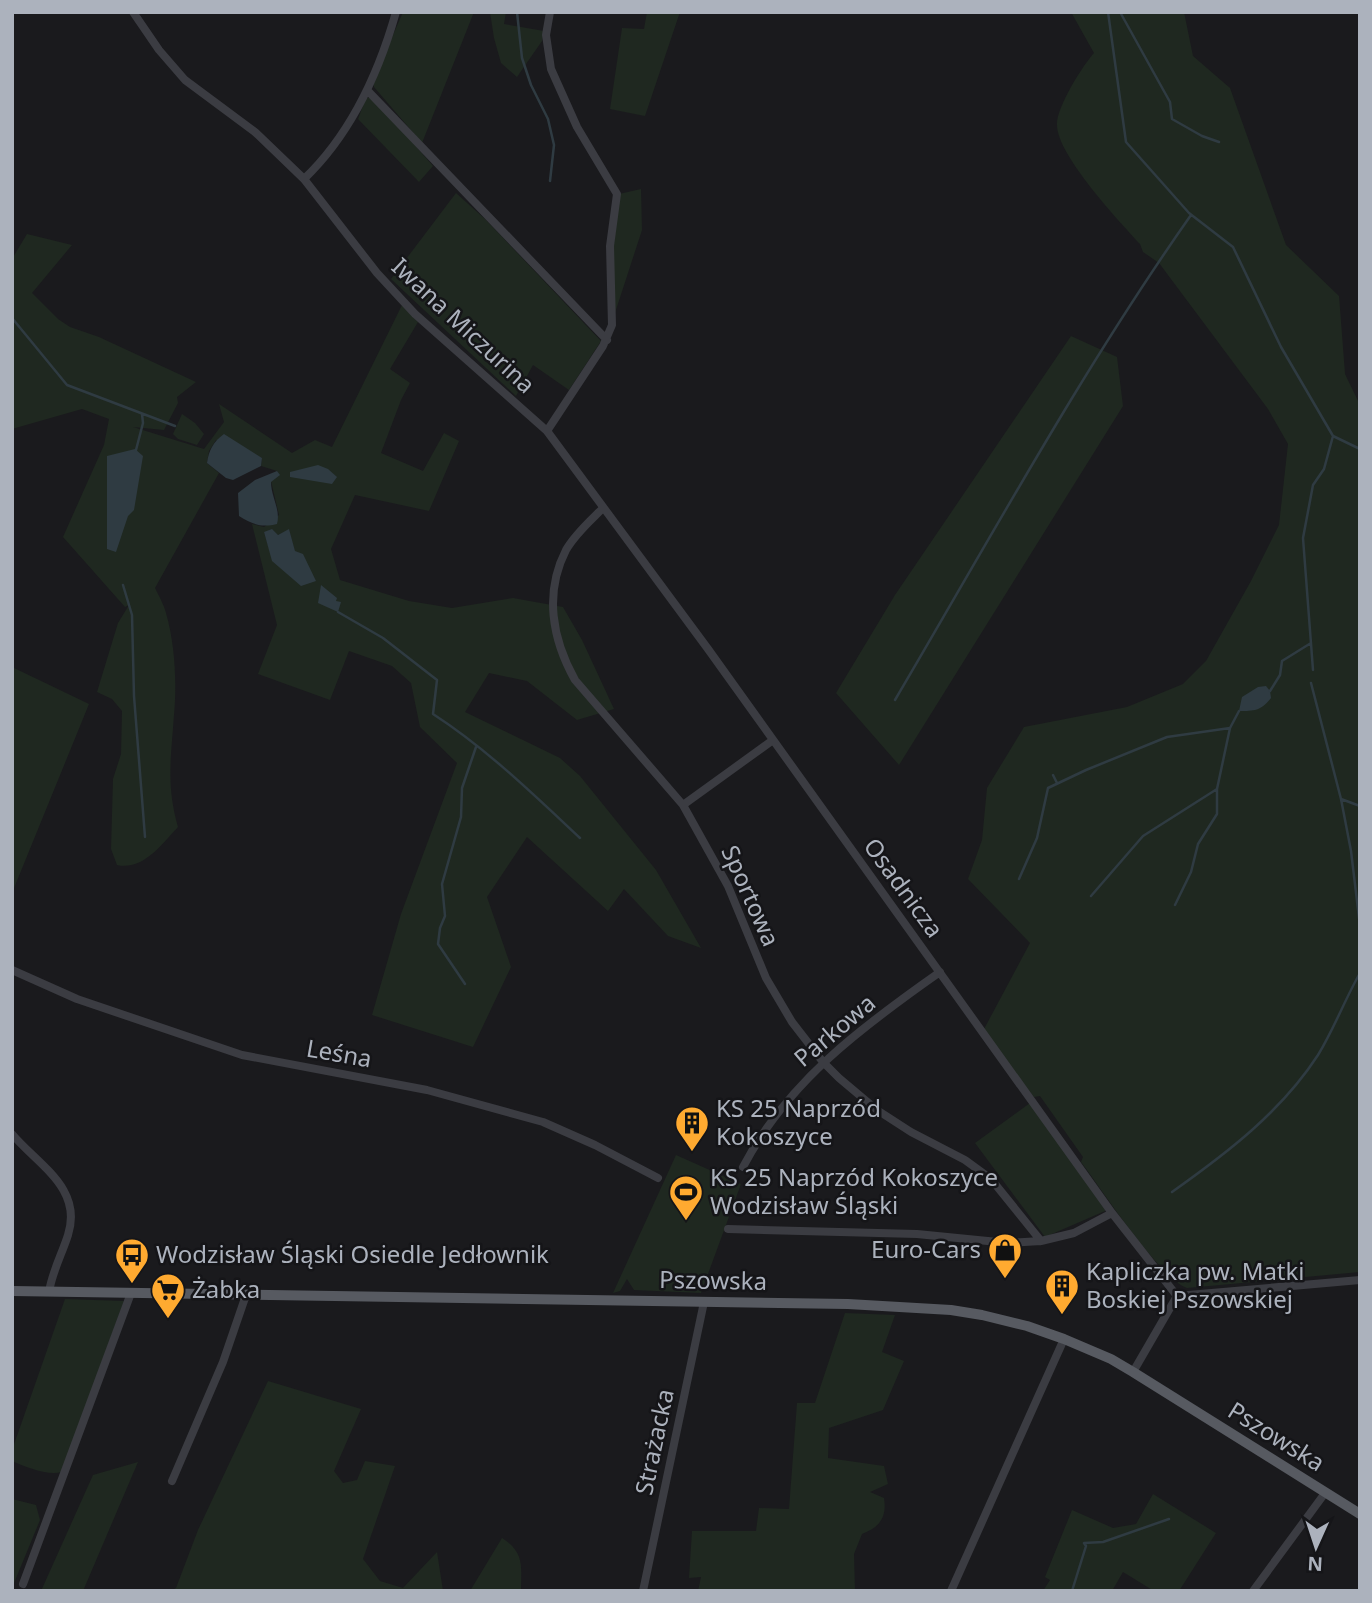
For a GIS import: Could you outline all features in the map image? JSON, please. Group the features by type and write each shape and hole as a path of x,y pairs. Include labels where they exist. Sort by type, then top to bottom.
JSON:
{"main road":[{"name":"Pszowska","path":"12,1291 848,1304 951,1310 1027,1326 1111,1359 1360,1514"}],"street":[{"name":"Iwana Miczurina","path":"133,12 159,50 185,80 255,132 304,178 377,273 415,314 547,431"},
{"path":"304,178 330,149 367,90 396,12"},
{"path":"547,431 607,340 612,326 610,246 617,194 569,111 551,69 546,35 550,12"},
{"path":"367,90 607,340"},
{"name":"Osadnicza","path":"547,431 773,740 1112,1213 1177,1296"},
{"name":"Sportowa","path":"602,509 567,548 554,584 552,605 558,637 564,659 575,680 683,805 728,886 765,978 792,1022 823,1062 877,1111 965,1160 991,1179 1041,1241"},
{"path":"683,805 773,740"},
{"name":"Leśna","path":"12,971 77,999 232,1052 428,1090 542,1122 658,1178"},
{"name":"Parkowa","path":"743,1167 760,1135 782,1106 823,1062 940,972"},
{"path":"12,1134 58,1182 69,1198 72,1210 71,1225 49,1292"},
{"path":"728,1228 918,1234 1008,1243 1041,1241 1074,1233 1112,1213"},
{"path":"1133,1372 1177,1296 1360,1280"},
{"path":"23,1584 131,1293"},
{"path":"172,1481 223,1362 246,1295"},
{"name":"Strażacka","path":"643,1591 704,1302"},
{"path":"951,1591 1064,1339"},
{"path":"1253,1591 1325,1493"}],"shaded area":[{"path":"403,12 474,12 422,143 374,87 373,81"},
{"path":"490,12 506,12 504,24 544,31 542,41 517,77 501,63"},
{"path":"647,12 680,12 645,116 610,109 622,28 644,29"},
{"path":"1071,12 1184,12 1193,56 1230,88 1286,245 1339,296 1345,374 1360,405 1360,1272 1187,1288 1176,1281 1147,1251 1116,1211 1081,1162 1083,1157 1040,1096 1034,1097 983,1031 1030,943 968,879 982,840 987,788 1024,727 1127,707 1183,684 1206,661 1279,525 1288,444 1268,409 1159,263 1143,252 1140,244 1091,187 1067,153 1060,138 1058,118 1071,87 1094,53"},
{"path":"373,97 433,166 419,182 358,119 366,98"},
{"path":"641,189 642,230 614,316 613,253 619,194"},
{"path":"456,193 486,220 601,341 569,390 533,365 516,396 391,279"},
{"path":"27,234 72,245 32,293 70,327 99,337 196,382 177,397 178,403 164,430 133,427 204,449 224,422 219,404 292,453 315,440 332,447 402,305 418,322 390,369 410,383 381,453 423,471 444,433 459,441 429,511 355,495 331,549 340,580 409,601 452,608 513,598 563,607 582,640 614,709 577,720 527,681 489,673 465,712 560,758 580,776 656,870 701,948 668,936 624,889 608,911 527,837 487,897 511,967 473,1047 372,1015 401,914 457,763 420,727 411,683 392,666 349,651 330,700 258,674 277,625 252,524 264,527 279,515 271,481 279,475 277,471 261,466 262,458 216,440 209,451 207,463 219,473 155,588 165,610 173,650 175,690 171,784 178,827 144,860 126,866 117,865 111,849 113,779 121,754 122,711 112,699 97,692 118,623 129,605 125,607 63,537 104,445 109,419 82,409 12,429 12,259","holes":["289,530 295,552 273,561 264,532 278,535"]},
{"path":"1071,336 1117,357 1123,406 899,765 836,693 895,595"},
{"path":"182,414 204,434 197,445 178,439 173,434"},
{"path":"224,434 262,458 261,466 233,480 226,478 207,463 212,447"},
{"path":"135,449 143,456 134,510 128,516 116,552 107,549 107,456"},
{"path":"318,465 337,477 332,484 290,477 290,472"},
{"path":"277,471 280,475 271,482 278,514 277,524 266,526 239,516 238,493 255,480"},
{"path":"272,529 278,535 289,529 295,551 303,554 316,581 301,586 272,561 264,532"},
{"path":"321,585 337,598 336,601 341,602 338,612 318,603"},
{"path":"12,667 89,704 12,893"},
{"path":"1266,686 1271,698 1264,706 1239,711 1242,697 1258,687"},
{"path":"1030,1103 1105,1207 1105,1211 1045,1237 975,1143"},
{"name":"KS 25 Naprzód Kokoszyce Wodzisław Śląski","path":"676,1155 741,1184 701,1293 634,1290 627,1279 620,1291 613,1293"},
{"path":"65,1299 124,1301 62,1472 50,1473 12,1461 12,1450"},
{"path":"845,1313 895,1315 882,1352 904,1361 883,1410 829,1428 828,1458 884,1466 888,1484 870,1492 884,1498 884,1511 878,1525 862,1534 854,1554 855,1591 698,1591 701,1577 689,1578 692,1531 756,1531 759,1508 789,1509 797,1403 815,1403"},
{"path":"268,1381 361,1409 334,1471 343,1483 357,1480 365,1461 395,1466 363,1559 380,1581 403,1588 437,1552 443,1591 170,1591 176,1588 198,1530"},
{"path":"138,1462 83,1591 41,1591 93,1475"},
{"path":"1153,1494 1216,1533 1179,1591 1154,1591 1123,1572 1112,1591 1043,1591 1050,1580 1045,1577 1072,1510 1113,1528 1136,1524"},
{"path":"12,1499 36,1505 40,1520 12,1588"},
{"path":"502,1538 518,1555 521,1591 470,1591"}],"waterway":[{"path":"517,12 522,58 531,85 548,119 554,145 550,181"},
{"path":"1108,12 1126,142 1189,213 1233,247 1281,347 1333,436 1360,449"},
{"path":"1120,12 1170,102 1172,119 1219,142"},
{"path":"895,700 1112,333 1191,215"},
{"path":"12,318 67,385 175,426"},
{"path":"136,450 143,423 142,414"},
{"path":"1313,670 1303,538 1313,485 1324,469 1333,436"},
{"path":"123,585 132,615 134,696 145,837"},
{"path":"338,612 383,638 437,680 433,714 491,757 580,838"},
{"path":"1270,691 1280,675 1282,661 1311,643"},
{"path":"1311,683 1341,799 1360,806"},
{"path":"1019,879 1037,838 1048,788 1167,737 1230,728 1239,711"},
{"path":"1091,896 1143,836 1217,789 1230,728"},
{"path":"465,984 438,944 445,916 442,884 461,817 462,788 476,747"},
{"path":"1053,775 1057,783"},
{"path":"1175,905 1191,872 1198,844 1217,814 1217,789"},
{"path":"1341,799 1351,851 1360,926"},
{"path":"1172,1192 1233,1147 1287,1095 1318,1055 1360,973"},
{"path":"1072,1591 1086,1546 1084,1543 1103,1542 1169,1519"}],"place":[{"name":"KS 25 Naprzód Kokoszyce","path":"692,1153"},
{"name":"KS 25 Naprzód Kokoszyce Wodzisław Śląski","path":"686,1222"},
{"name":"Euro-Cars","path":"1005,1280"},
{"name":"Wodzisław Śląski Osiedle Jedłownik","path":"132,1285"},
{"name":"Kapliczka pw. Matki Boskiej Pszowskiej","path":"1062,1316"},
{"name":"Żabka","path":"168,1320"}]}
